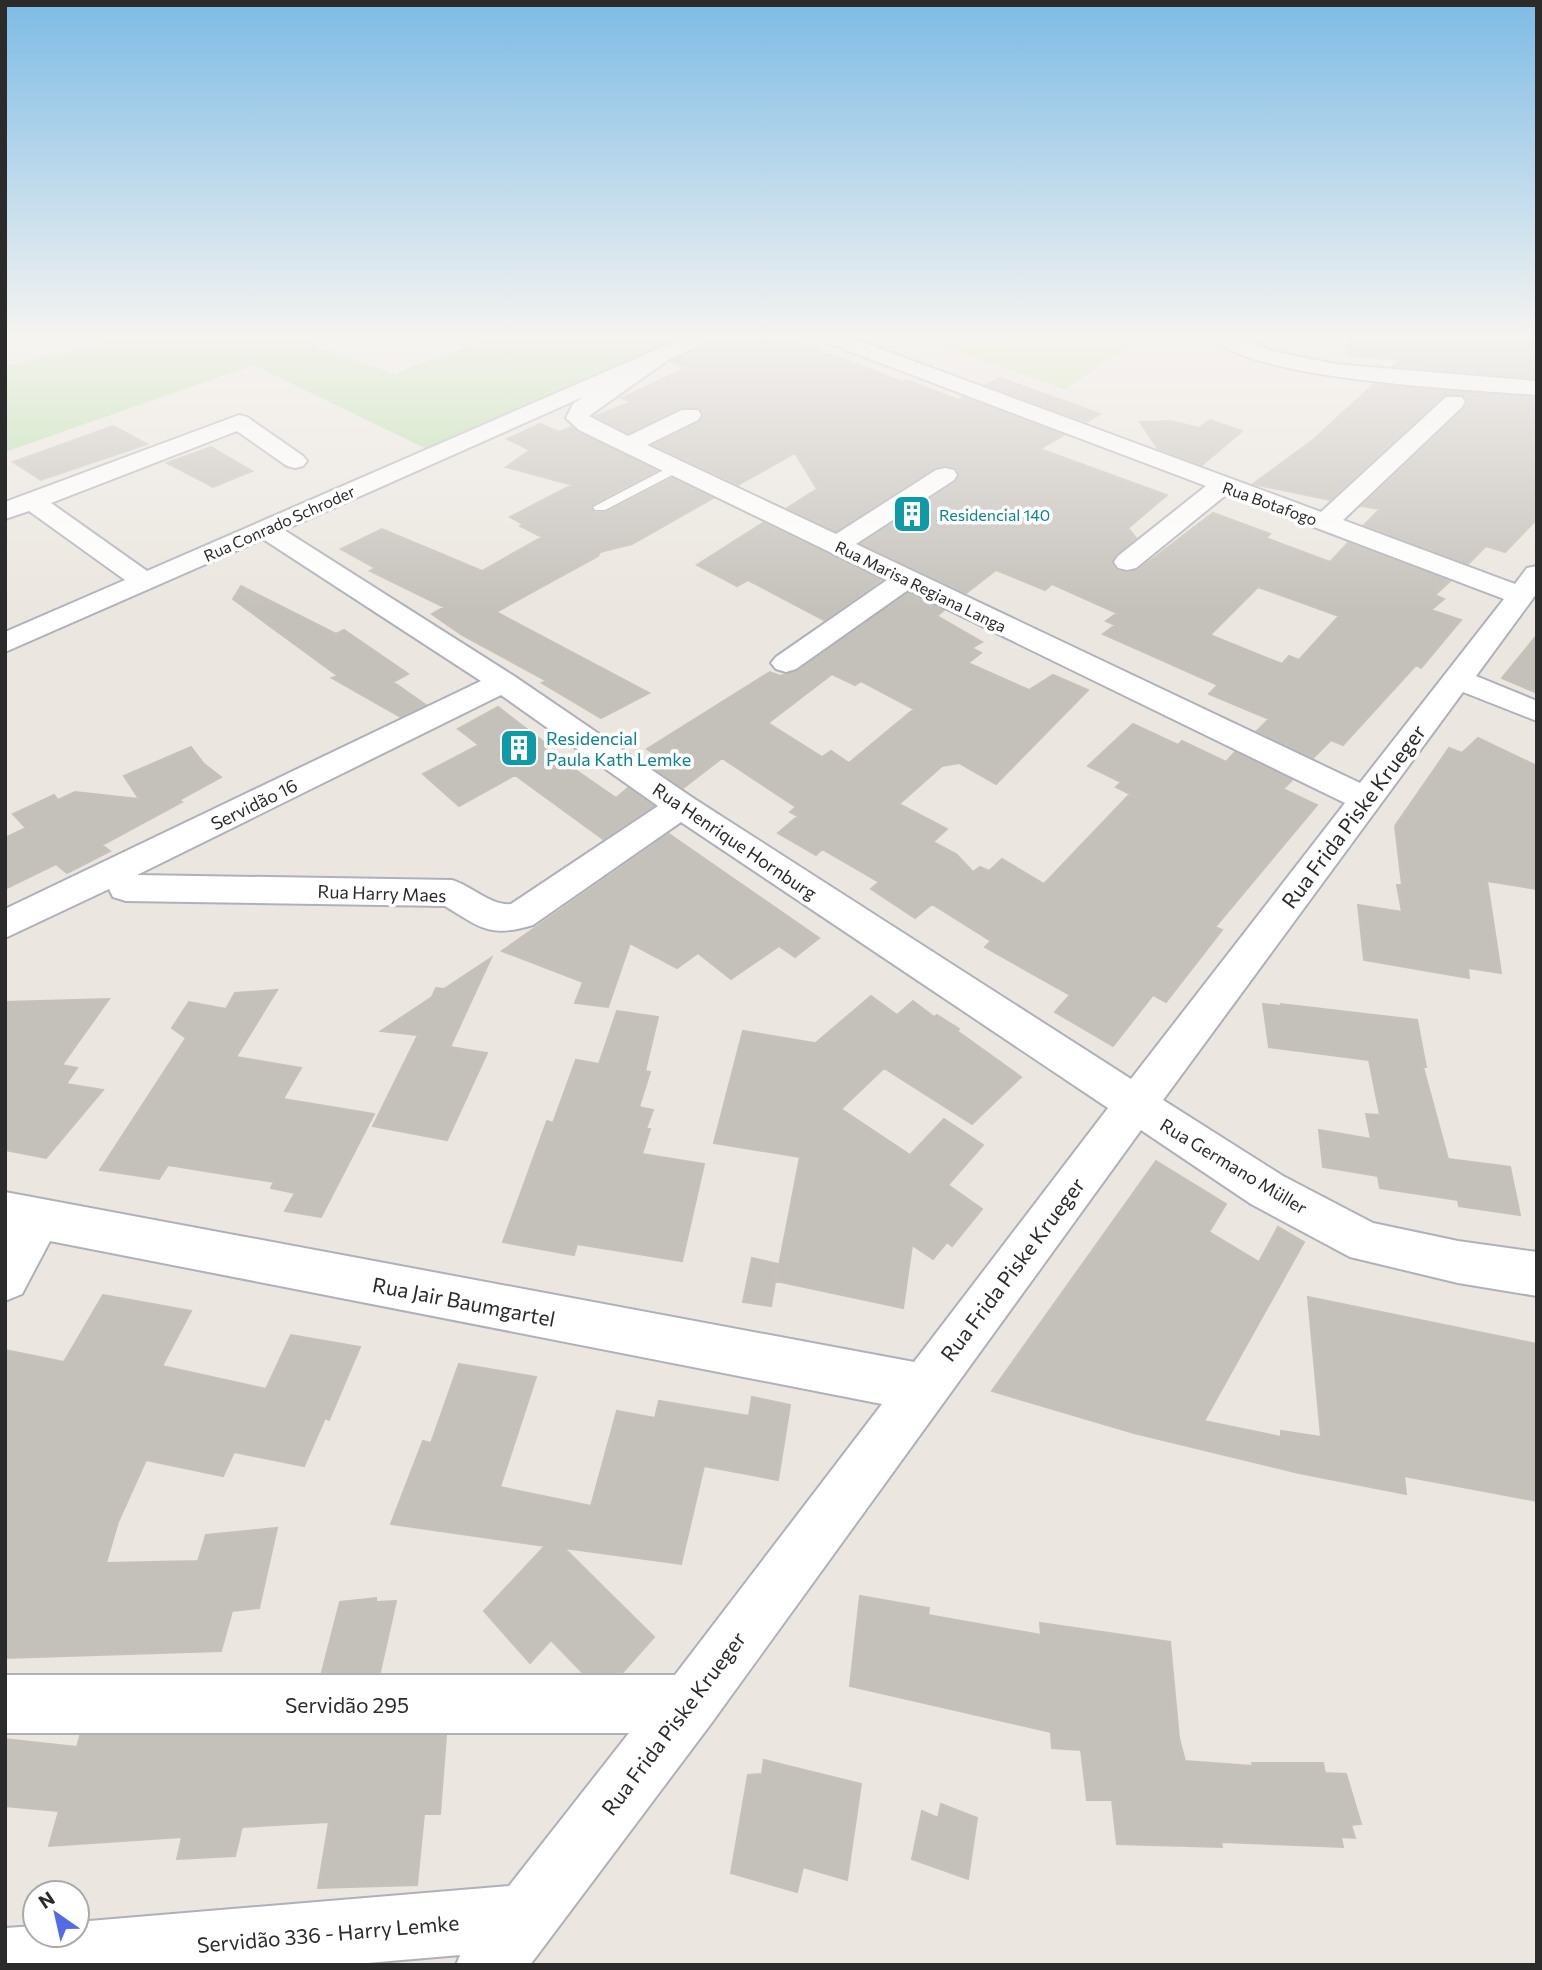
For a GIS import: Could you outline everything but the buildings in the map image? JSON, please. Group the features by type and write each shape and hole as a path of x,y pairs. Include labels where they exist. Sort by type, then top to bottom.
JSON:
{"street":[{"path":"5,511 226,427"},
{"path":"246,427 295,461"},
{"name":"Rua Conrado Schroder","path":"5,643 499,427"},
{"name":"Rua Marisa Regiana Langa","path":"595,427 1364,799"},
{"path":"628,445 665,427"},
{"name":"Rua Botafogo","path":"1069,427 1325,523 1529,585"},
{"path":"1325,523 1427,427"},
{"path":"836,546 945,475"},
{"path":"1127,562 1223,485"},
{"path":"32,501 145,582"},
{"name":"Rua Henrique Hornburg","path":"267,530 503,682 681,806 1135,1105"},
{"path":"786,663 906,579"},
{"name":"Rua Frida Piske Krueger","path":"507,1941 689,1704 1364,799 1529,585"},
{"path":"1457,679 1537,712"},
{"name":"Servidão 16","path":"5,925 503,682"},
{"name":"Rua Harry Maes","path":"126,888 452,892 495,919 520,916 681,806"},
{"name":"Rua Germano Müller","path":"1135,1105 1267,1190 1366,1242 1458,1262 1537,1274"},
{"path":"5,1279 21,1216"},
{"name":"Rua Jair Baumgartel","path":"21,1216 923,1388"},
{"name":"Servidão 295","path":"5,1704 689,1704"},
{"name":"Servidão 336 - Harry Lemke","path":"5,1961 507,1941"}],"lane":[{"path":"600,507 677,467"}],"green space":[{"path":"5,427 76,427 5,452"},
{"path":"381,427 490,427 433,452"}],"place":[{"name":"Residencial 140","path":"912,514"},
{"name":"Residencial Paula Kath Lemke","path":"519,748"}]}
